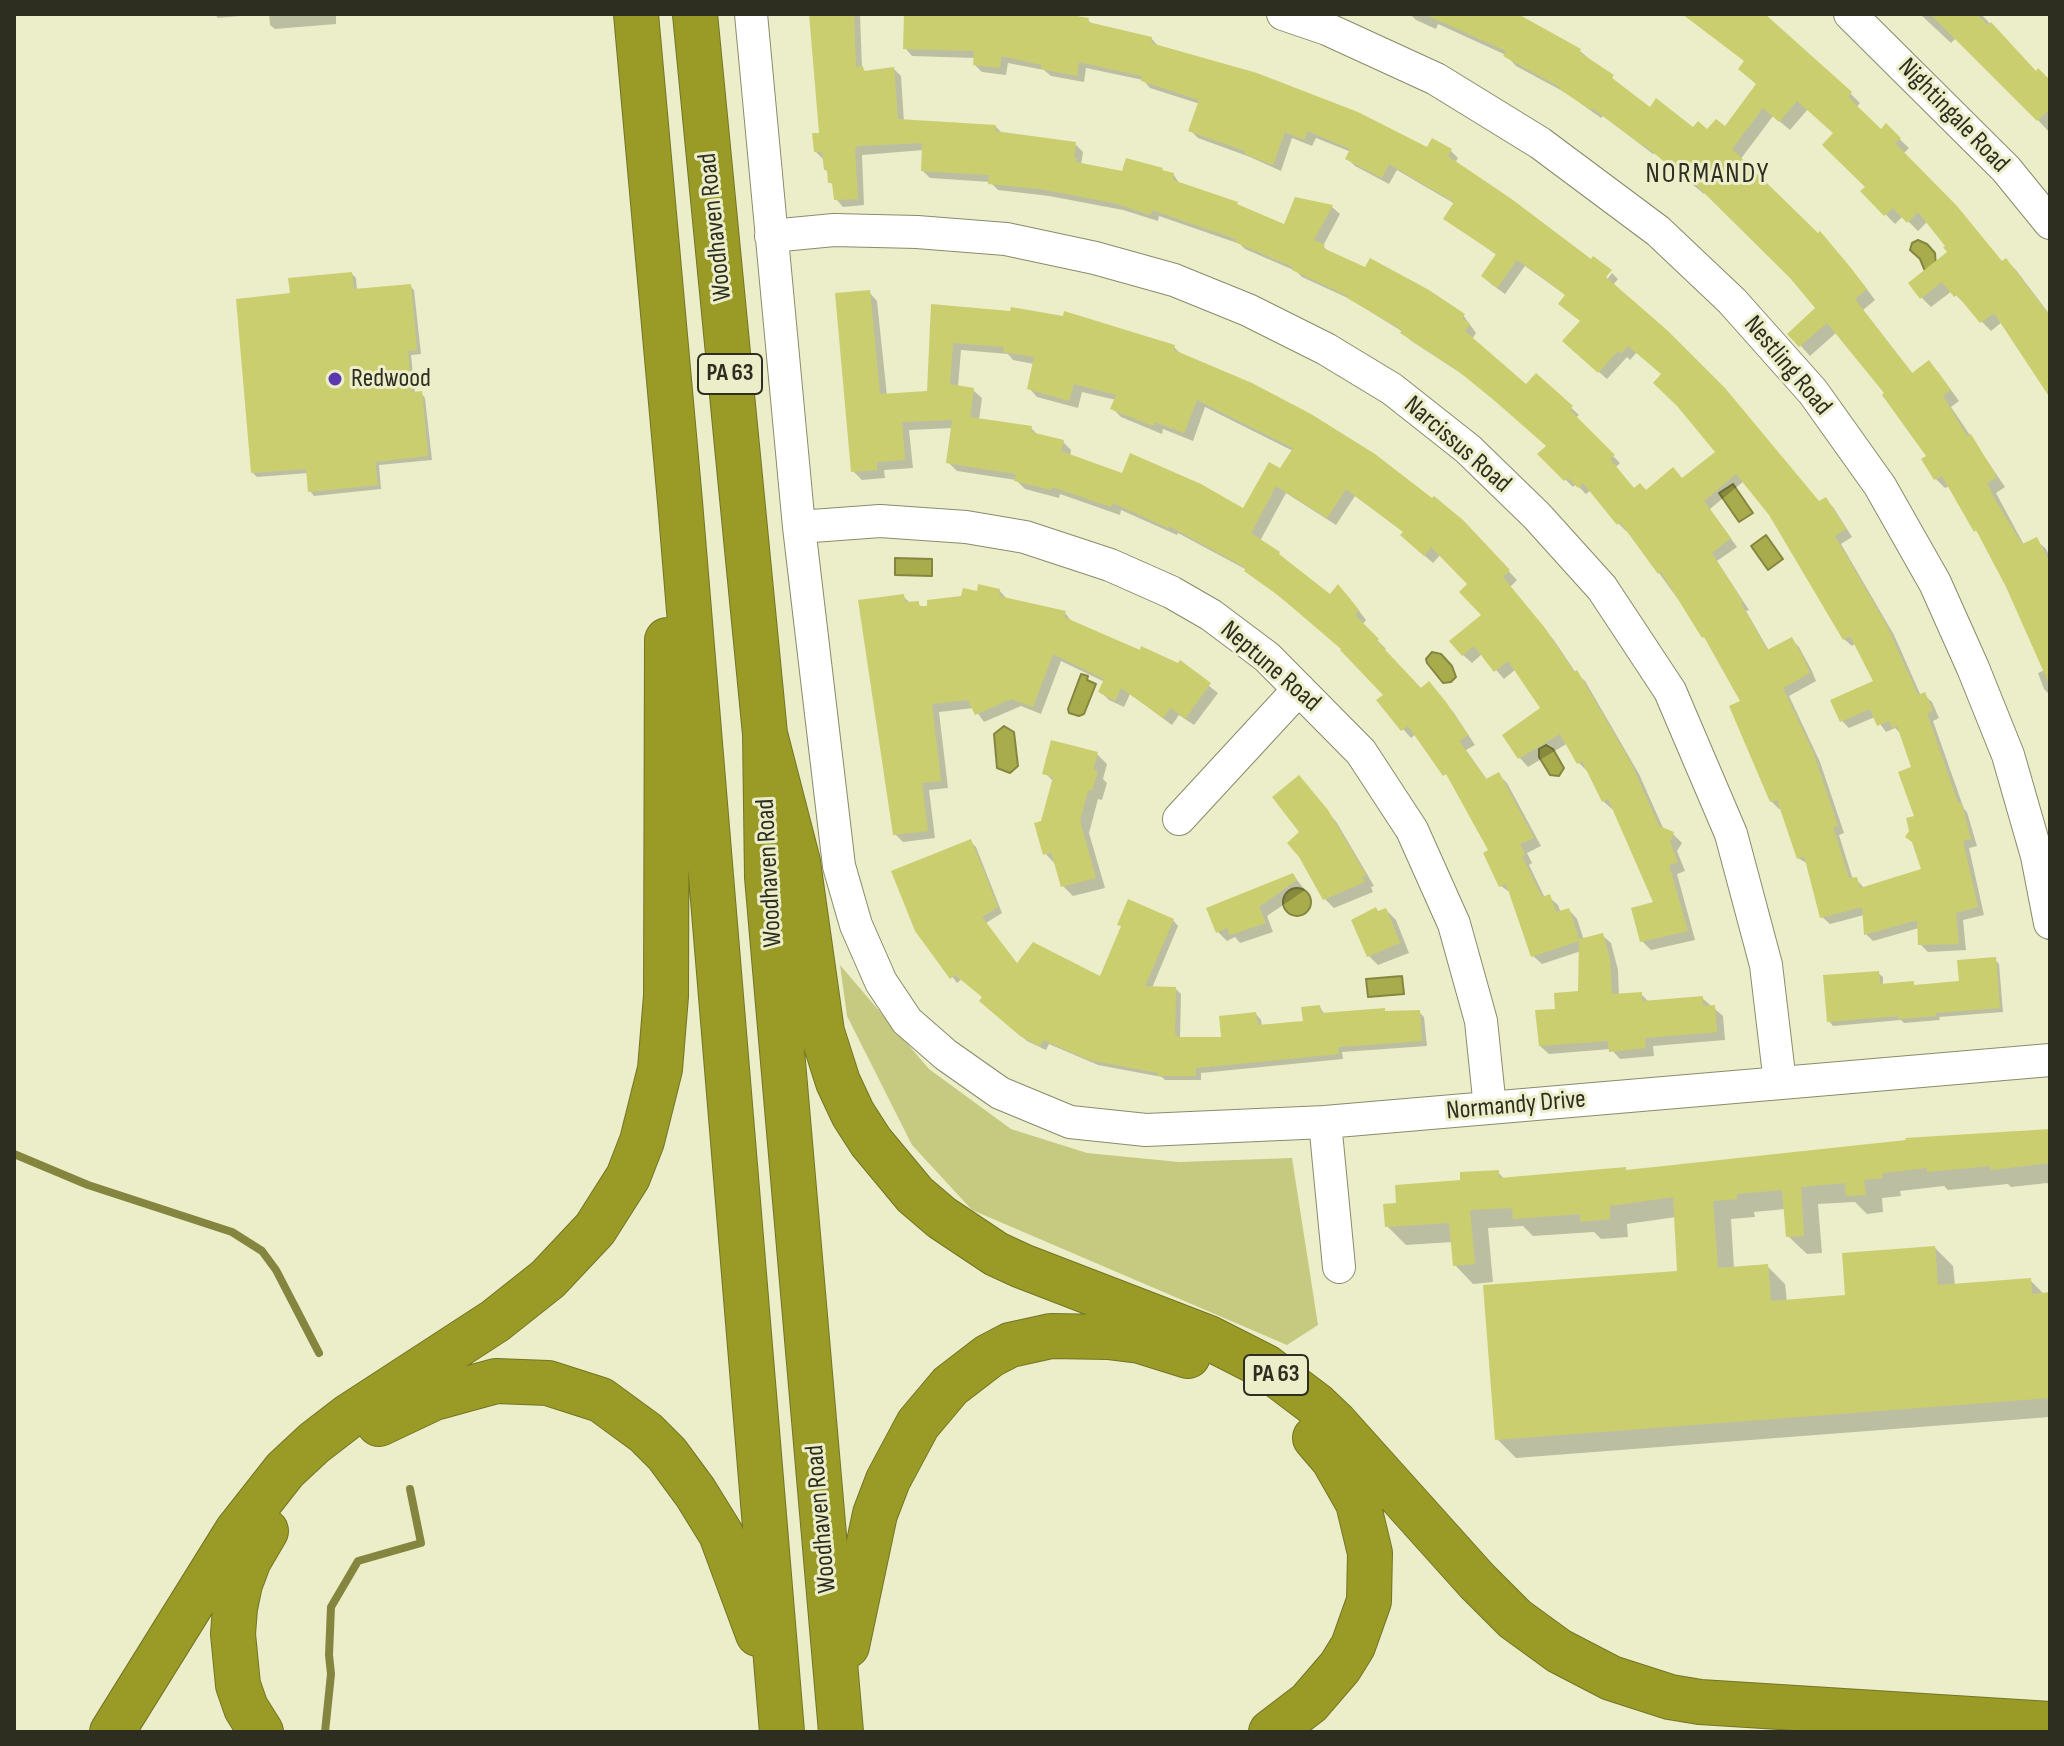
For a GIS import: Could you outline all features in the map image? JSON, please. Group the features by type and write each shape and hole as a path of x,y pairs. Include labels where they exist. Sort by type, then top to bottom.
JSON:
{"highway":[{"name":"PA 63","path":"636,14 680,502 781,1720"},
{"name":"Woodhaven Road","path":"695,14 765,734 767,877 839,1714"},
{"path":"112,1732 237,1531 285,1470 349,1416 495,1321 539,1286 595,1229 628,1177 653,1104 662,1054 666,996 665,655 680,502"},
{"name":"PA 63","path":"765,734 798,862 822,1032 838,1082 871,1142 915,1195 942,1218 983,1246 1022,1266 1209,1338 1266,1367 1336,1424 1515,1619 1559,1651 1611,1678 1670,1697 1700,1702 2050,1725"},
{"path":"839,1714 875,1514 904,1448 933,1404 969,1370 1010,1345 1051,1336 1108,1337 1170,1349 1227,1373 1253,1388 1319,1441 1340,1469 1358,1503 1368,1540 1371,1577 1369,1601 1362,1624 1353,1646 1326,1686 1271,1732"},
{"path":"261,1732 246,1708 238,1685 233,1634 240,1584 249,1560 269,1525 301,1485 362,1434 395,1414 434,1398 496,1381 548,1383 601,1400 625,1415 667,1454 721,1534 751,1611 781,1720"},
{"path":"1972,1732 2050,1725"}],"street":[{"name":"Woodhaven Road","path":"751,14 799,527 839,866 856,925 881,982 907,1021 946,1055 989,1086"},
{"name":"Nestling Road","path":"1283,14 1327,29 1436,79 1540,143 1658,231 1732,301 1813,392 1880,486 1935,583 1973,668 2008,755 2037,856 2050,923"},
{"name":"Nightingale Road","path":"1850,14 2006,169 2050,223"},
{"name":"Narcissus Road","path":"771,236 834,230 1006,239 1095,258 1174,280 1248,310 1326,349 1392,389 1468,449 1537,516 1602,588 1670,691 1731,834 1766,965 1780,1083"},
{"name":"Neptune Road","path":"799,527 880,521 966,527 1025,537 1096,560 1171,592 1211,615 1267,657 1361,752 1412,830 1458,938 1481,1021 1490,1108"},
{"path":"1179,819 1299,689"},
{"name":"Normandy Drive","path":"989,1086 1070,1122 1146,1130 1325,1122 2050,1060"},
{"path":"1325,1122 1339,1267"}],"green space":[{"path":"840,965 929,1069 1011,1129 1087,1153 1179,1162 1292,1158 1318,1325 1287,1345 972,1210 912,1145 847,1016"}],"shaded area":[{"path":"1918,240 1935,253 1936,267 1925,271 1920,259 1910,250 1912,243"},
{"path":"1733,484 1753,513 1739,522 1719,493"},
{"path":"1766,535 1783,559 1768,570 1751,546"},
{"path":"895,558 932,559 932,576 895,575"},
{"path":"1432,652 1441,654 1452,666 1456,677 1451,682 1443,683 1427,663 1426,659"},
{"path":"1081,674 1096,684 1084,714 1079,716 1069,713 1068,709"},
{"path":"1004,726 1014,732 1018,766 1010,773 997,768 994,734"},
{"path":"1546,745 1553,749 1564,768 1559,776 1550,775 1539,757 1539,749"},
{"path":"1297,888 1307,892 1311,902 1307,912 1297,916 1287,912 1283,902 1287,892"},
{"path":"1402,976 1404,994 1368,997 1366,979"}],"building":[{"path":"809,14 854,14 856,67 863,66 864,71 894,67 898,119 996,125 995,131 1076,142 1076,162 1122,171 1126,158 1163,168 1174,173 1173,180 1238,202 1284,224 1295,197 1333,205 1314,240 1325,245 1323,248 1365,267 1370,258 1465,314 1462,318 1470,324 1465,331 1526,384 1536,373 1573,406 1570,410 1615,455 1610,459 1634,488 1640,483 1646,490 1673,467 1682,478 1715,452 1677,406 1653,383 1661,374 1628,346 1621,354 1618,351 1598,373 1562,341 1580,321 1558,304 1565,295 1517,260 1497,288 1481,276 1496,254 1443,219 1454,202 1389,164 1382,178 1345,159 1350,149 1308,131 1304,140 1285,132 1273,165 1245,154 1245,151 1188,131 1199,100 1141,81 1142,76 1079,62 1077,76 1001,56 1000,68 973,65 974,51 903,49 904,14 1065,14 1089,18 1088,22 1152,37 1151,43 1257,73 1358,112 1427,147 1432,138 1452,149 1448,156 1591,259 1593,256 1612,270 1606,277 1667,330 1725,388 1819,501 1826,497 1846,529 1835,536 1887,626 1918,695 1925,692 1933,711 1927,713 1958,803 1961,802 1971,839 1963,841 1978,907 1956,913 1959,944 1918,945 1917,920 1864,935 1862,907 1820,918 1804,856 1797,859 1777,800 1770,802 1729,706 1740,701 1704,637 1661,572 1658,574 1620,522 1617,525 1583,483 1578,488 1568,478 1564,481 1537,454 1546,446 1458,371 1400,333 1402,330 1348,296 1292,270 1293,267 1235,242 1236,239 1152,210 1150,215 1114,203 1040,189 988,184 989,175 921,171 922,143 858,146 855,148 858,199 834,200 832,183 828,183 827,170 824,170 822,152 814,152 812,133 819,133","holes":["1736,474 1769,515 1843,640 1850,636 1873,681 1830,700 1840,722 1870,709 1877,726 1889,721 1892,728 1897,726 1911,767 1898,772 1914,816 1906,818 1909,831 1905,837 1912,842 1921,869 1860,888 1857,877 1849,878 1833,827 1838,826 1813,752 1783,688 1810,673 1792,637 1767,650 1743,602 1712,553 1731,538 1704,501"]},
{"path":"1424,14 1518,14 1581,49 1579,52 1614,75 1612,78 1650,107 1656,98 1693,127 1698,121 1707,129 1716,119 1725,126 1756,84 1738,69 1744,61 1682,14 1765,14 1852,92 1848,97 1881,129 1886,123 1901,138 1895,143 1957,206 2002,261 2006,258 2050,316 2050,398 1994,313 1980,323 1942,282 1920,299 1908,283 1947,252 1945,246 1918,212 1907,223 1893,208 1884,216 1860,191 1865,187 1822,145 1833,133 1797,101 1779,122 1763,108 1732,149 1818,233 1820,231 1851,268 1867,289 1855,299 1912,373 1929,360 1951,390 1943,396 1997,477 1987,483 1994,498 2022,544 2037,537 2050,563 2050,686 2006,587 1976,530 1974,532 1942,476 1934,480 1921,459 1926,456 1882,395 1884,393 1827,323 1799,347 1787,334 1815,308 1790,278 1695,184 1644,145 1560,87 1503,56 1506,51"},
{"path":"1930,14 1976,14 1988,25 1991,22 2036,71 2038,68 2050,80 2050,109 2037,121"},
{"name":"Redwood","path":"352,272 354,289 411,284 417,350 408,351 412,392 422,391 428,456 375,462 378,485 308,492 306,469 251,473 236,299 290,293 288,278"},
{"path":"870,290 880,394 927,391 931,304 1010,311 1011,307 1063,316 1064,311 1175,345 1174,350 1252,383 1311,414 1375,454 1463,520 1510,570 1503,577 1545,628 1574,672 1577,670 1631,763 1659,826 1674,832 1670,842 1678,862 1669,865 1688,931 1640,942 1631,908 1653,902 1608,799 1602,802 1582,761 1577,764 1560,734 1518,759 1502,735 1540,708 1508,661 1494,672 1474,646 1462,656 1449,641 1481,615 1459,592 1467,584 1431,547 1424,556 1400,535 1403,532 1346,489 1327,518 1276,486 1251,533 1280,552 1330,594 1338,584 1359,610 1355,615 1379,639 1377,641 1421,688 1429,681 1446,702 1468,735 1459,741 1486,779 1499,772 1534,838 1520,844 1525,854 1522,856 1542,897 1550,894 1556,912 1569,908 1579,939 1603,933 1610,960 1612,994 1642,992 1642,1001 1703,996 1703,1006 1715,1005 1717,1032 1645,1038 1646,1048 1609,1052 1608,1041 1539,1046 1535,1010 1555,1009 1554,993 1578,991 1579,941 1531,957 1506,884 1499,887 1483,853 1488,850 1446,774 1443,776 1408,726 1401,731 1376,700 1383,695 1341,649 1279,596 1244,571 1246,568 1169,526 1113,503 1111,507 1052,487 1051,490 1014,481 1016,474 946,463 952,420 902,422 905,460 877,462 877,470 851,472 835,293","holes":["953,343 1004,347 1003,352 1034,357 1027,389 1069,401 1074,384 1116,395 1110,409 1153,426 1155,422 1184,433 1197,400 1293,448 1280,468 1269,462 1243,508 1201,484 1130,453 1122,473 1061,451 1064,440 1031,432 1032,426 970,417 974,388 950,384"]},
{"path":"978,584 1000,589 999,596 1066,611 1064,617 1140,650 1141,646 1178,663 1180,660 1211,683 1185,719 1171,708 1163,718 1121,688 1115,701 1098,692 1104,679 1053,654 1033,707 1011,699 975,715 968,700 932,704 941,781 922,783 928,831 893,835 858,600 904,594 905,602 919,601 919,606 927,606 927,600 961,596 963,588 977,591"},
{"path":"1051,740 1098,752 1093,770 1098,771 1092,791 1088,790 1080,821 1096,878 1061,887 1051,852 1043,855 1034,823 1041,821 1053,777 1042,774"},
{"path":"1299,775 1328,810 1366,875 1362,877 1365,882 1323,900 1299,857 1287,843 1299,832 1272,797"},
{"path":"971,839 998,907 982,917 1017,963 1033,942 1100,976 1121,926 1117,925 1128,899 1174,919 1145,986 1176,987 1175,1034 1178,1037 1221,1037 1219,1016 1256,1012 1258,1025 1303,1021 1301,1007 1320,1005 1321,1013 1385,1008 1385,1011 1420,1010 1422,1041 1338,1047 1339,1054 1196,1068 1196,1076 1158,1076 1158,1073 1090,1060 1043,1040 1040,1046 1020,1036 979,1001 982,997 955,975 950,979 915,931 891,871"},
{"path":"1293,873 1297,880 1259,907 1266,923 1230,935 1227,928 1216,933 1206,908"},
{"path":"1376,907 1378,911 1386,908 1400,943 1367,957 1351,920"},
{"path":"1996,957 2000,1008 1936,1013 1936,1016 1827,1022 1823,975 1879,971 1880,984 1959,981 1957,960"},
{"path":"2050,1129 2050,1163 1991,1170 1990,1166 1883,1173 1883,1178 1864,1180 1866,1195 1846,1196 1845,1183 1801,1187 1804,1236 1786,1237 1782,1190 1737,1194 1737,1199 1713,1201 1718,1268 1768,1264 1771,1301 1845,1295 1842,1253 1935,1246 1938,1285 2031,1278 2032,1294 2050,1292 2050,1398 1495,1440 1483,1285 1677,1271 1673,1197 1610,1206 1610,1219 1580,1222 1580,1214 1513,1219 1512,1208 1470,1210 1475,1264 1453,1266 1449,1223 1385,1227 1383,1204 1396,1203 1395,1185 1460,1180 1460,1172 1499,1170 1499,1178 1626,1167 1626,1170 1905,1138"}],"waterway":[{"path":"14,1154 88,1185 232,1232 262,1251 276,1270 319,1353"},
{"path":"325,1732 331,1674 331,1607 358,1561 421,1543 410,1489"}],"place":[{"name":"Redwood","path":"335,379"}],"district":[{"name":"NORMANDY","path":"1708,175"}]}
